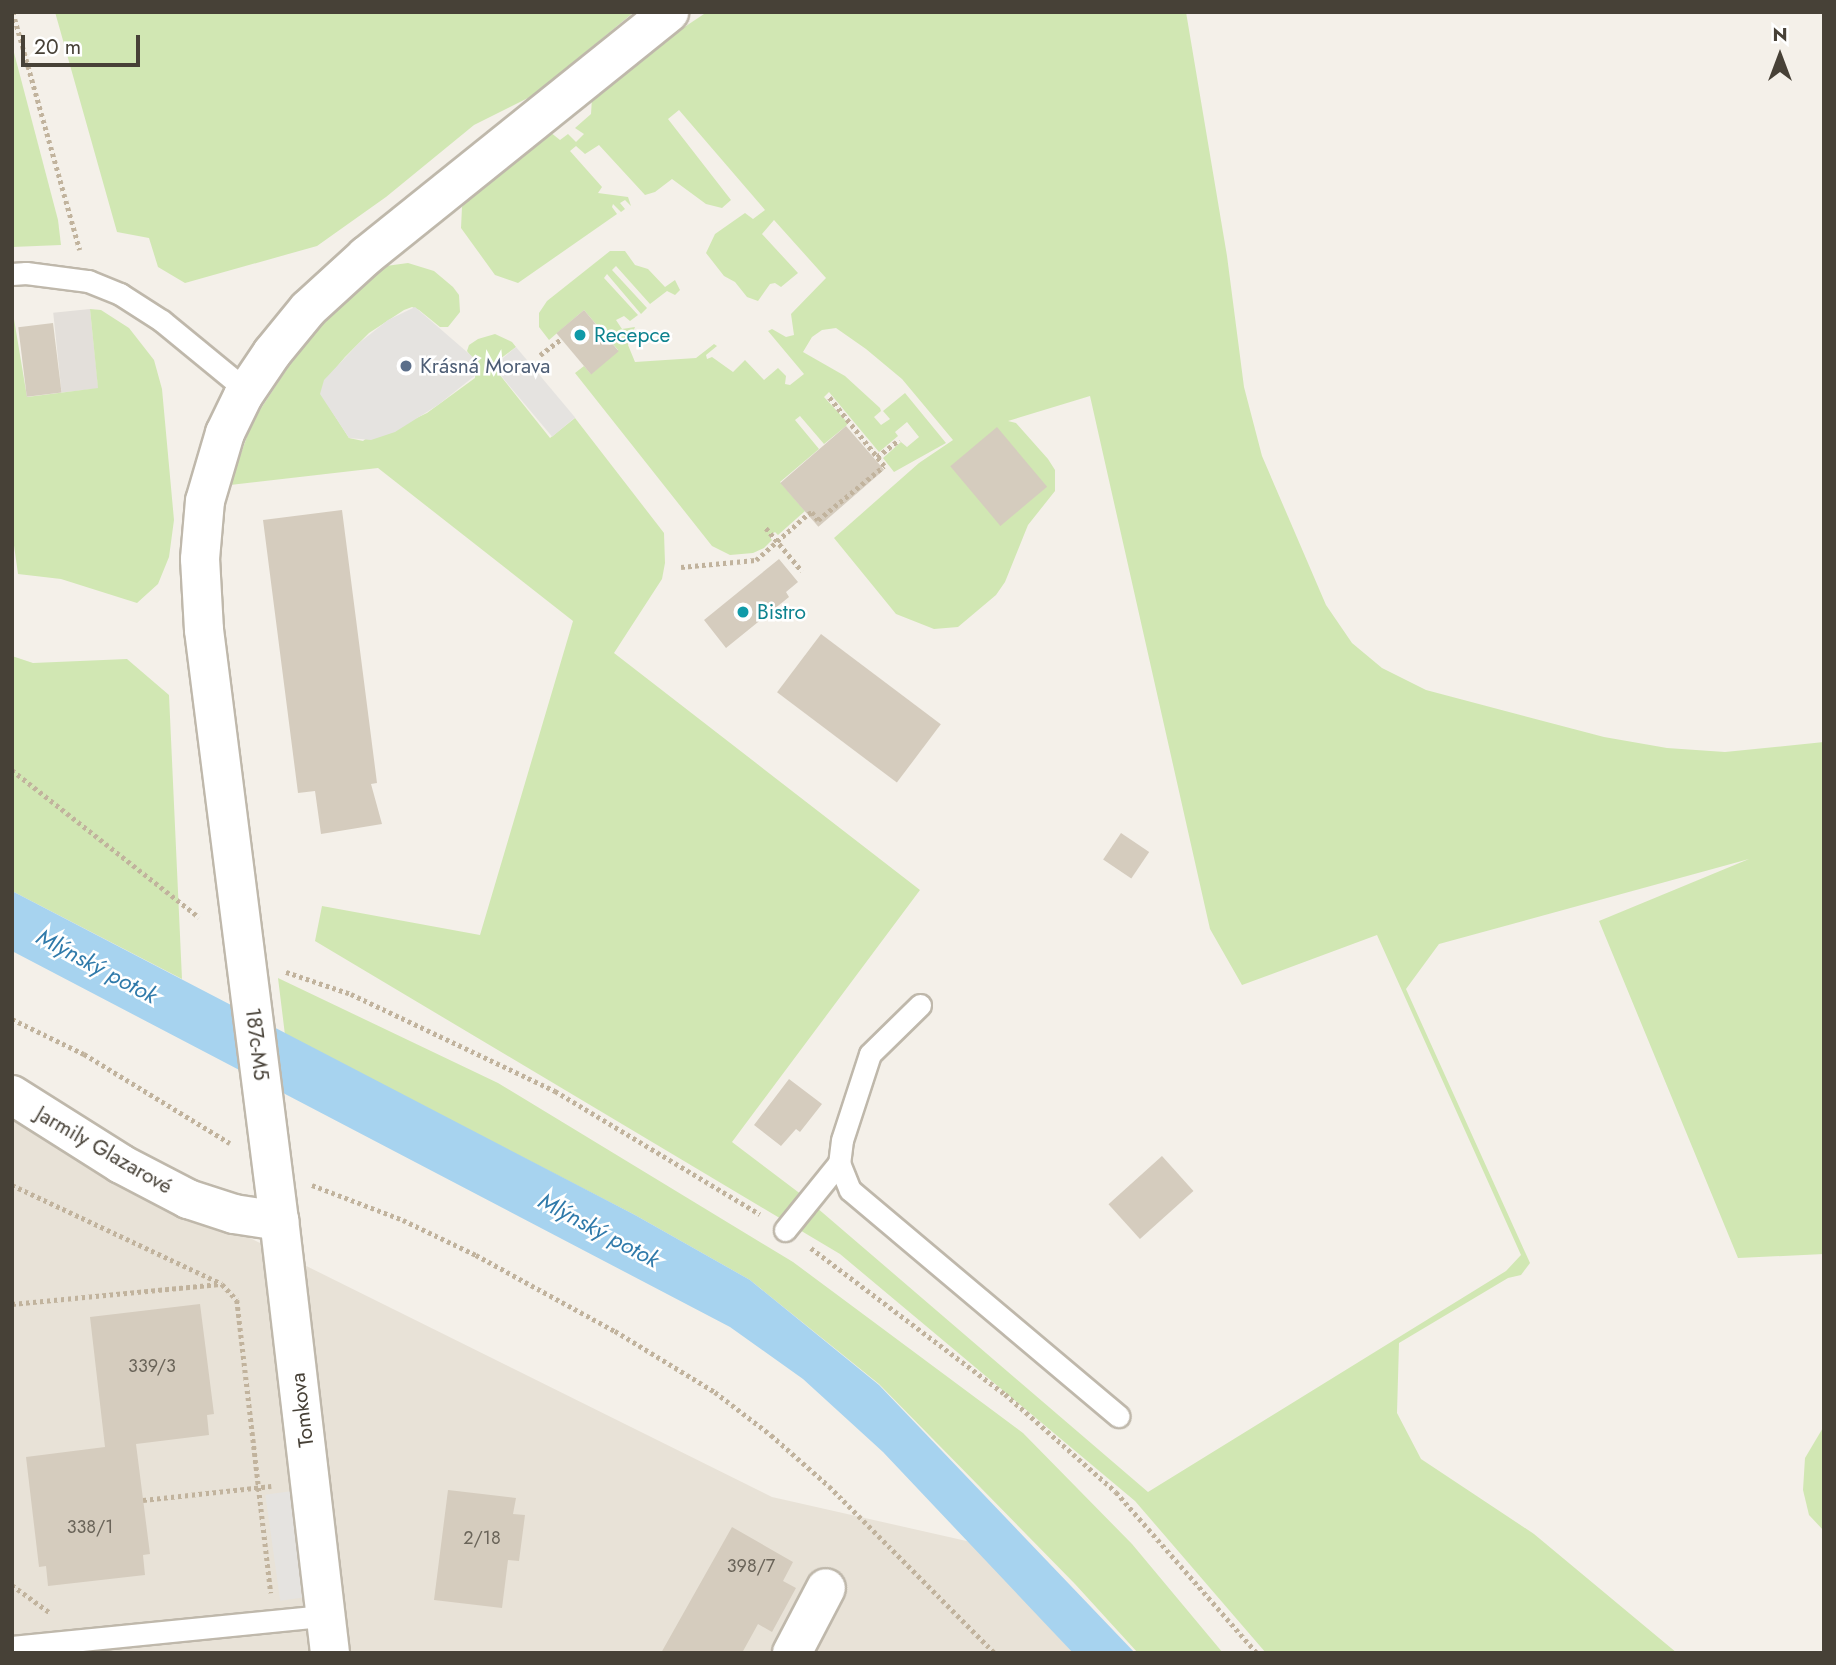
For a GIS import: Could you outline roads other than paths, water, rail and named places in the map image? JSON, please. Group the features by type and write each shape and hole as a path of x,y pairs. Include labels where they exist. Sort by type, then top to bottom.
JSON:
{"street":[{"name":"187c-M5","path":"272,1168 253,1135 246,959 204,630 200,559 205,501 218,452 246,390 287,333 339,279 669,12"},
{"name":"Jarmily Glazarové","path":"12,1095 121,1164 188,1199 234,1214 279,1221"},
{"name":"Tomkova","path":"272,1168 330,1653"},
{"path":"792,1653 826,1588"}],"lane":[{"path":"12,274 26,273 88,281 120,294 162,321 246,390"},
{"path":"920,1005 870,1054 842,1140 839,1163 850,1190 1118,1416"},
{"path":"785,1230 839,1163"},
{"path":"12,1647 325,1616"}],"water":[{"name":"Mlýnský potok","path":"12,891 635,1215 750,1280 879,1385 1135,1653 1073,1653 883,1452 803,1379 730,1327 12,951"}],"place":[{"name":"Recepce","path":"580,335"},
{"name":"Krásná Morava","path":"406,366"},
{"name":"Bistro","path":"743,612"}]}
